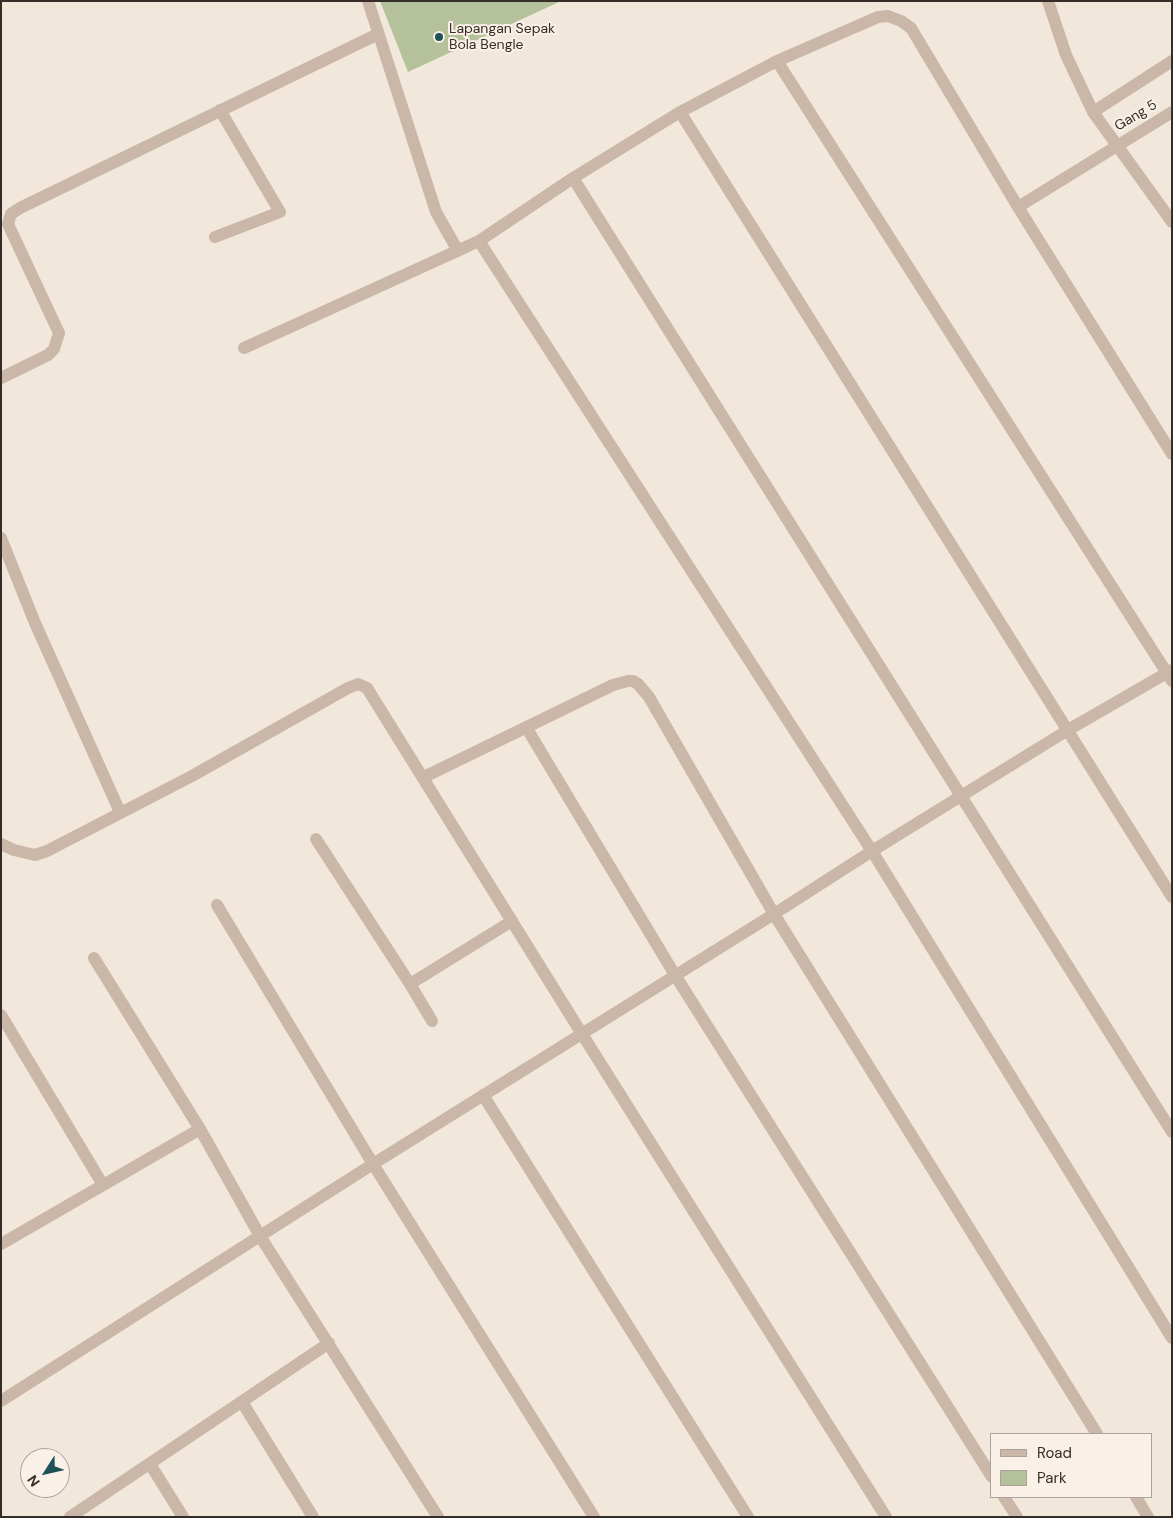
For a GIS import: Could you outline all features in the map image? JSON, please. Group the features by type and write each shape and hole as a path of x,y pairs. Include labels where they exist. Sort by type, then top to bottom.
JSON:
{"street":[{"path":"368,1 436,212 458,251"},
{"path":"1048,1 1066,55 1093,112 1172,222"},
{"path":"244,348 480,241 573,178 680,112 777,60 878,17 888,16 901,21 911,28 1018,207 1172,454"},
{"path":"1,378 48,354 54,349 59,333 8,224 11,214 378,34"},
{"path":"1,1401 373,1164 872,851 1068,730 1170,675 777,60"},
{"path":"1093,112 1172,61"},
{"path":"215,237 280,212 220,110"},
{"path":"680,112 1172,897"},
{"name":"Gang 5","path":"1018,207 1172,112"},
{"path":"573,178 1172,1132"},
{"path":"480,241 872,851 1172,1338"},
{"path":"1,538 35,623 120,812"},
{"path":"424,777 613,685 628,681 638,684 649,697 774,914 1096,1433"},
{"path":"1,844 14,850 35,855 41,853 192,776 348,688 358,684 367,688 886,1517"},
{"path":"526,727 675,975 990,1474"},
{"path":"316,839 432,1021"},
{"path":"217,905 373,1164 594,1517"},
{"path":"410,984 512,920"},
{"path":"94,958 200,1129 260,1236 438,1517"},
{"path":"1,1015 103,1185"},
{"path":"483,1096 748,1517"},
{"path":"3,1240 200,1129"},
{"path":"70,1517 329,1343"},
{"path":"242,1402 312,1517"},
{"path":"150,1464 183,1517"},
{"path":"1005,1498 1017,1517"},
{"path":"1137,1498 1148,1517"}],"green space":[{"name":"Lapangan Sepak Bola Bengle","path":"380,1 561,1 408,72"}],"place":[{"name":"Lapangan Sepak Bola Bengle","path":"439,37"}]}
